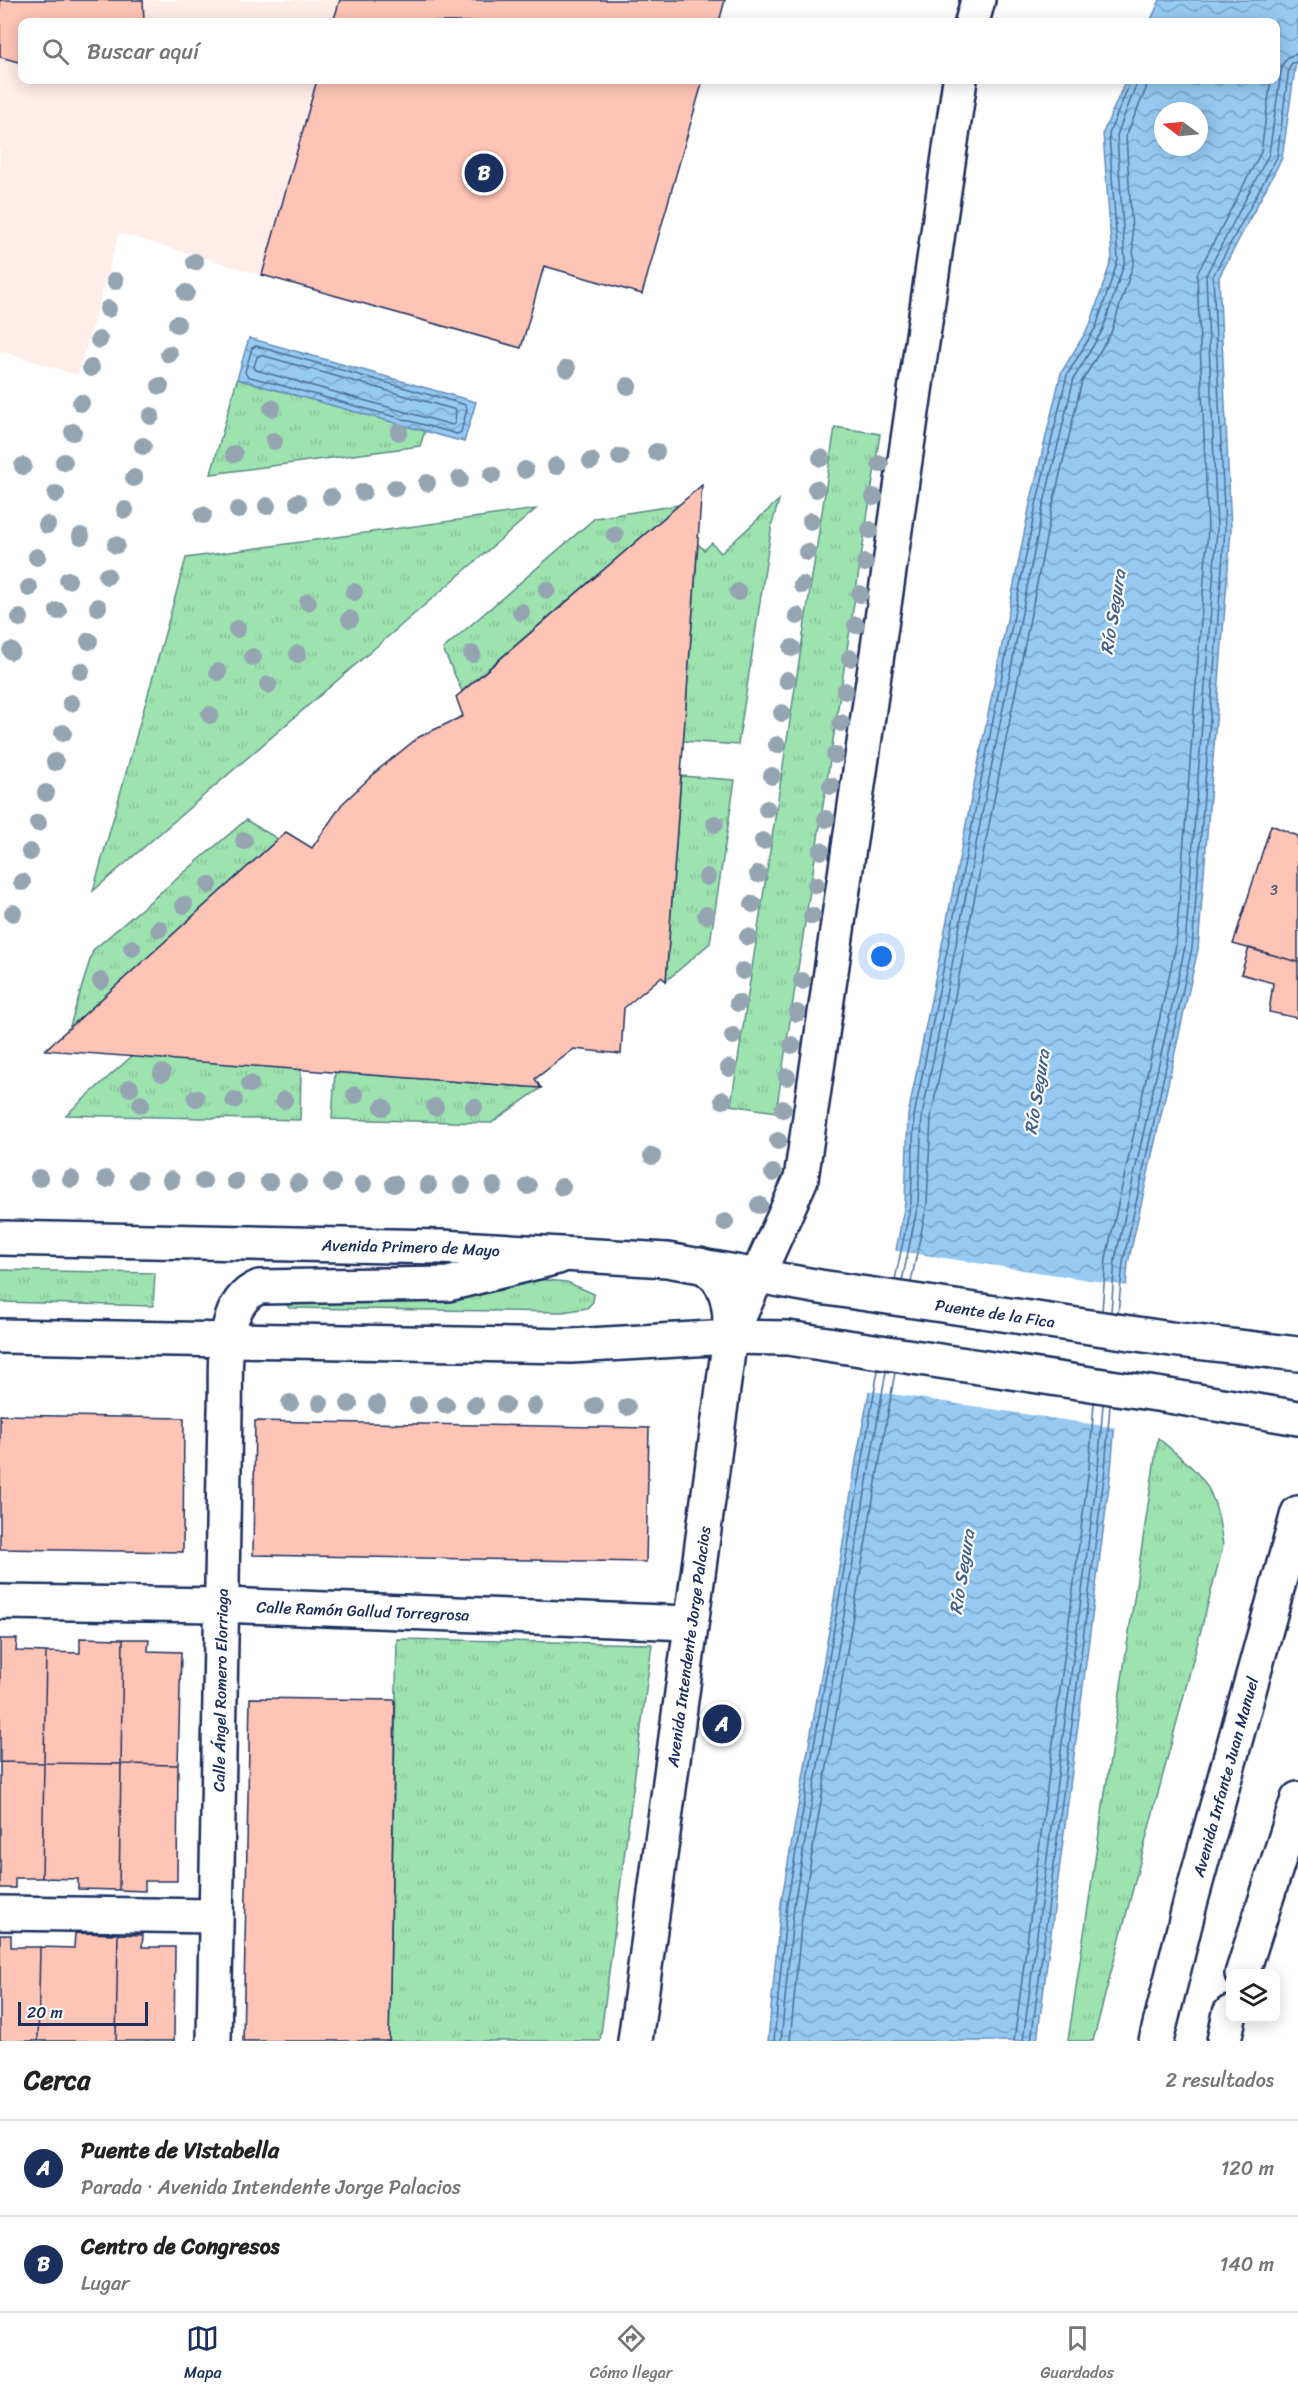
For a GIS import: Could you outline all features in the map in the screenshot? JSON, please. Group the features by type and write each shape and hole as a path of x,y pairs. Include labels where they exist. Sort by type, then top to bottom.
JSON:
{"main road":[{"path":"973,18 978,0"},
{"path":"730,1338 801,1179 959,84"},
{"name":"Avenida Primero de Mayo","path":"0,1238 441,1247 569,1254 700,1265 820,1287"},
{"name":"Calle Ángel Romero Elorriaga","path":"214,2041 228,1340 236,1306 248,1291 259,1287 448,1284 569,1254"},
{"name":"Avenida Intendente Jorge Palacios","path":"635,2041 689,1623 730,1338 730,1314 724,1289 715,1275 700,1265"},
{"name":"Puente de la Fica","path":"820,1287 1171,1339 1298,1354"},
{"path":"0,1336 580,1346 730,1338 788,1338 1163,1395 1298,1418"},
{"name":"Avenida Infante Juan Manuel","path":"1156,2041 1191,1900 1298,1513"},
{"name":"Calle Ramón Gallud Torregrosa","path":"0,1602 221,1605 689,1623"},
{"path":"1244,1969 1298,1799"},
{"path":"0,1913 216,1916"},
{"path":"1224,2041 1228,2023"}],"shaded area":[{"path":"0,0 340,0 334,18 18,18 18,84 316,84 262,275 119,233 78,375 0,351"}],"green space":[{"path":"237,379 425,431 420,446 211,474"},
{"path":"835,427 880,434 776,1112 731,1105"},
{"path":"779,500 772,524 738,745 683,741 698,544 704,550 712,543 721,553"},
{"path":"679,505 462,691 443,649 595,518"},
{"path":"536,509 93,891 186,558"},
{"path":"681,776 735,780 710,943 666,981"},
{"path":"246,820 278,839 69,1029 93,950"},
{"path":"132,1056 301,1069 300,1120 66,1115"},
{"path":"335,1072 541,1088 491,1123 332,1119"},
{"path":"0,1270 155,1273 153,1306 0,1302"},
{"path":"536,1279 567,1282 594,1294 593,1302 587,1308 563,1312 289,1308 285,1302"},
{"path":"1158,1438 1187,1463 1205,1483 1216,1508 1223,1546 1093,2041 1068,2041"},
{"path":"397,1639 652,1644 600,2041 389,2041"}],"water":[{"name":"Río Segura","path":"1160,0 1298,0 1298,48 1282,158 1219,277 1231,529 1198,949 1128,1263 1111,1470 1037,2041 768,2041 781,1903 829,1631 856,1461 905,1203 908,1115 1030,504 1061,373 1090,325 1112,258 1103,133 1124,84 1280,84 1280,18 1152,18"},
{"path":"249,338 476,402 464,442 237,379"}],"pier":[{"path":"892,1250 1129,1286 1118,1428 865,1390"}],"building":[{"path":"0,0 143,0 144,18 18,18 18,62 0,57"},
{"path":"340,0 725,0 720,18 334,18"},
{"path":"316,84 702,84 642,294 544,266 521,348 262,275"},
{"path":"702,485 666,981 661,977 624,1008 621,1054 574,1049 535,1079 541,1088 45,1050 286,832 312,848 342,804 379,769 419,737 463,716 456,697"},
{"path":"1271,825 1298,836 1298,962 1233,944"},
{"path":"1249,948 1298,962 1298,1018 1269,1012 1273,983 1241,974"},
{"path":"0,1415 184,1418 183,1552 0,1549"},
{"path":"255,1421 649,1428 646,1562 253,1555"},
{"path":"80,1638 123,1639 121,1764 44,1763 46,1652 80,1653"},
{"path":"0,1639 17,1639 16,1651 46,1652 44,1763 0,1762"},
{"path":"123,1639 149,1639 148,1651 181,1652 178,1765 121,1764"},
{"path":"250,1698 395,1700 389,2041 243,2041"},
{"path":"0,1762 44,1763 42,1878 15,1878 15,1888 0,1888"},
{"path":"44,1763 121,1764 119,1890 78,1889 78,1879 42,1878"},
{"path":"121,1764 178,1765 177,1881 145,1881 145,1891 119,1890"},
{"path":"75,1933 118,1934 116,2041 38,2041 40,1947 74,1948"},
{"path":"118,1934 143,1935 142,1947 175,1947 174,2041 116,2041"},
{"path":"0,1935 11,1935 11,1947 40,1947 38,2041 0,2041"}],"place":[{"name":"Centro de Congresos","path":"484,173"},
{"name":"Puente de Vistabella","path":"722,1724"}]}
